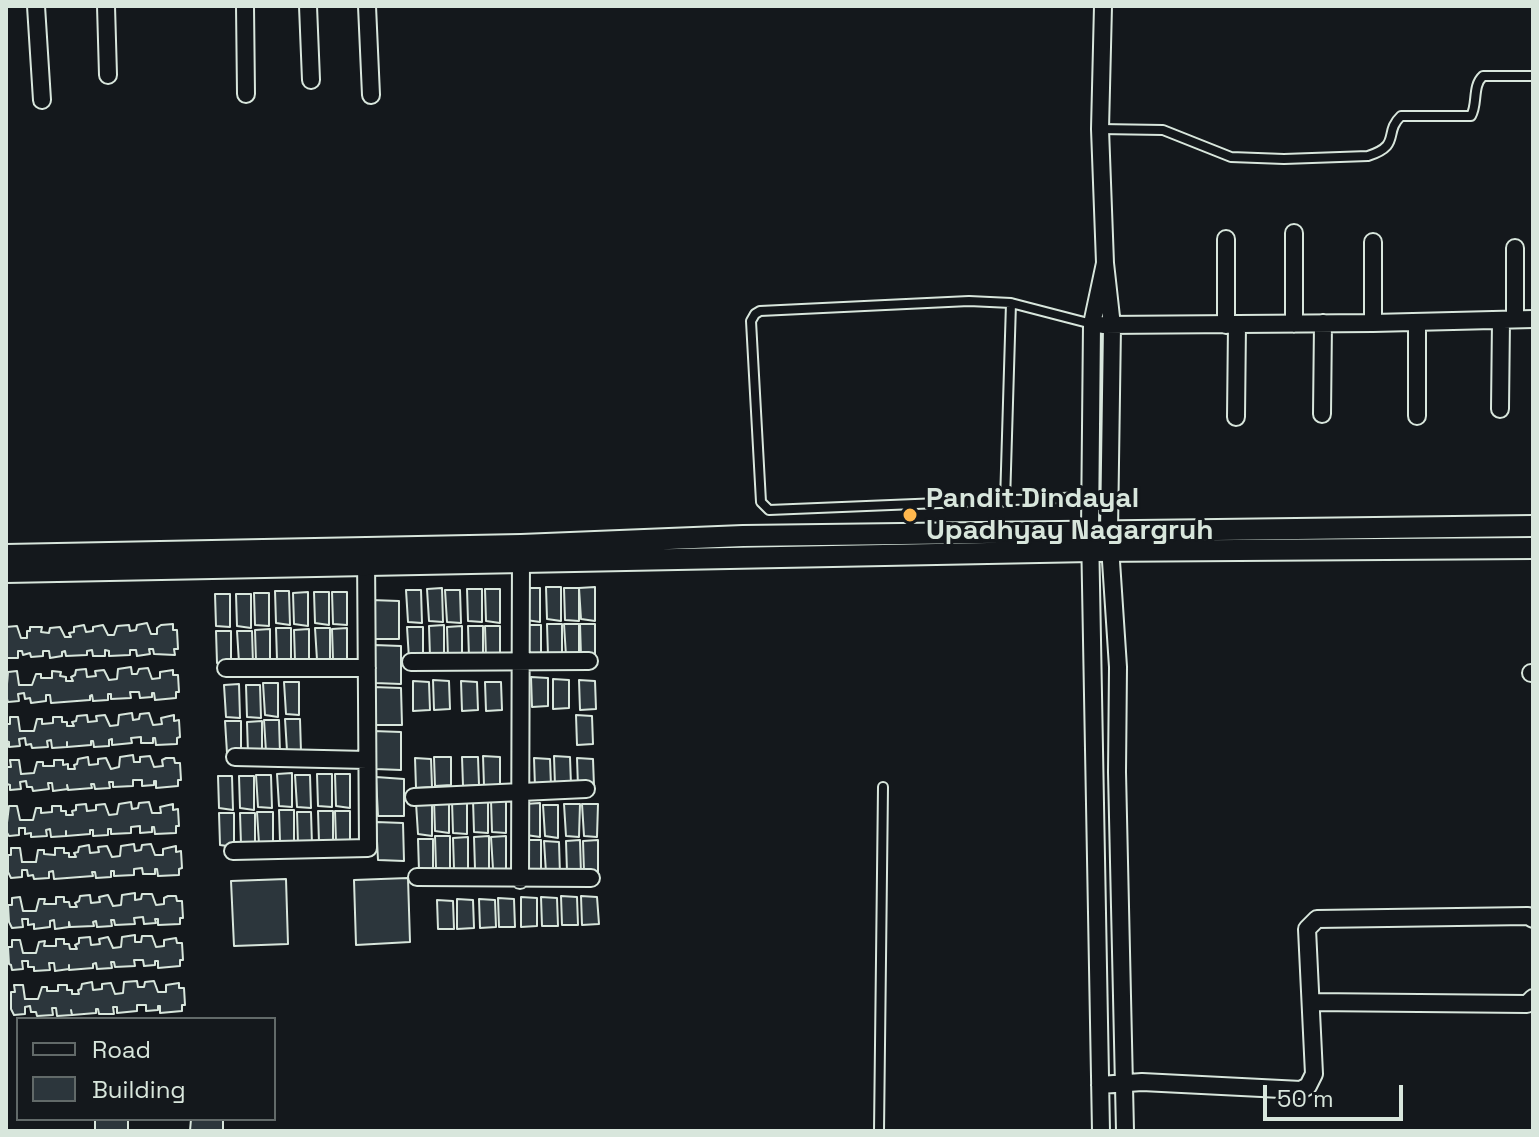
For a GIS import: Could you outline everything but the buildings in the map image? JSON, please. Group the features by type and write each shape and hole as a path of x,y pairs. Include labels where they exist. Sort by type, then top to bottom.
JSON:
{"street":[{"path":"36,6 42,100"},
{"path":"106,6 108,75"},
{"path":"245,6 246,94"},
{"path":"308,6 311,80"},
{"path":"367,6 371,95"},
{"path":"1101,1131 1100,541 1110,496 1112,326 1105,263 1100,129 1103,6"},
{"path":"1294,233 1294,324"},
{"path":"1226,239 1236,417"},
{"path":"1373,242 1373,323"},
{"path":"1500,409 1515,248"},
{"path":"1105,263 1092,324 1090,499 1100,541 1118,667 1117,772 1125,1131"},
{"path":"1092,324 1533,319"},
{"path":"1417,322 1417,416"},
{"path":"1322,414 1323,323"},
{"path":"1100,541 1533,526"},
{"path":"6,572 520,554 743,536 1533,548"},
{"path":"520,554 520,880"},
{"path":"6,555 367,557"},
{"path":"233,851 368,848 367,557"},
{"path":"411,662 589,661"},
{"path":"226,668 367,668"},
{"path":"235,757 367,760"},
{"path":"414,797 586,789"},
{"path":"417,877 520,880 591,878"},
{"path":"1100,1085 1123,1083 1301,1090 1308,1086 1314,1074 1307,929 1317,919 1528,916 1533,919"},
{"path":"1311,1002 1527,1004 1533,998"}],"lane":[{"path":"1100,129 1163,130 1231,157 1368,156 1381,152 1390,143 1394,125 1401,116 1471,116 1477,83 1483,76 1533,76"},
{"path":"1092,324 1011,303 969,301 760,311 751,321 761,502 769,510 1110,496"},
{"path":"1005,502 1011,303"},
{"path":"879,1131 883,787"}],"place":[{"name":"Pandit Dindayal Upadhyay Nagargruh","path":"910,515"}]}
